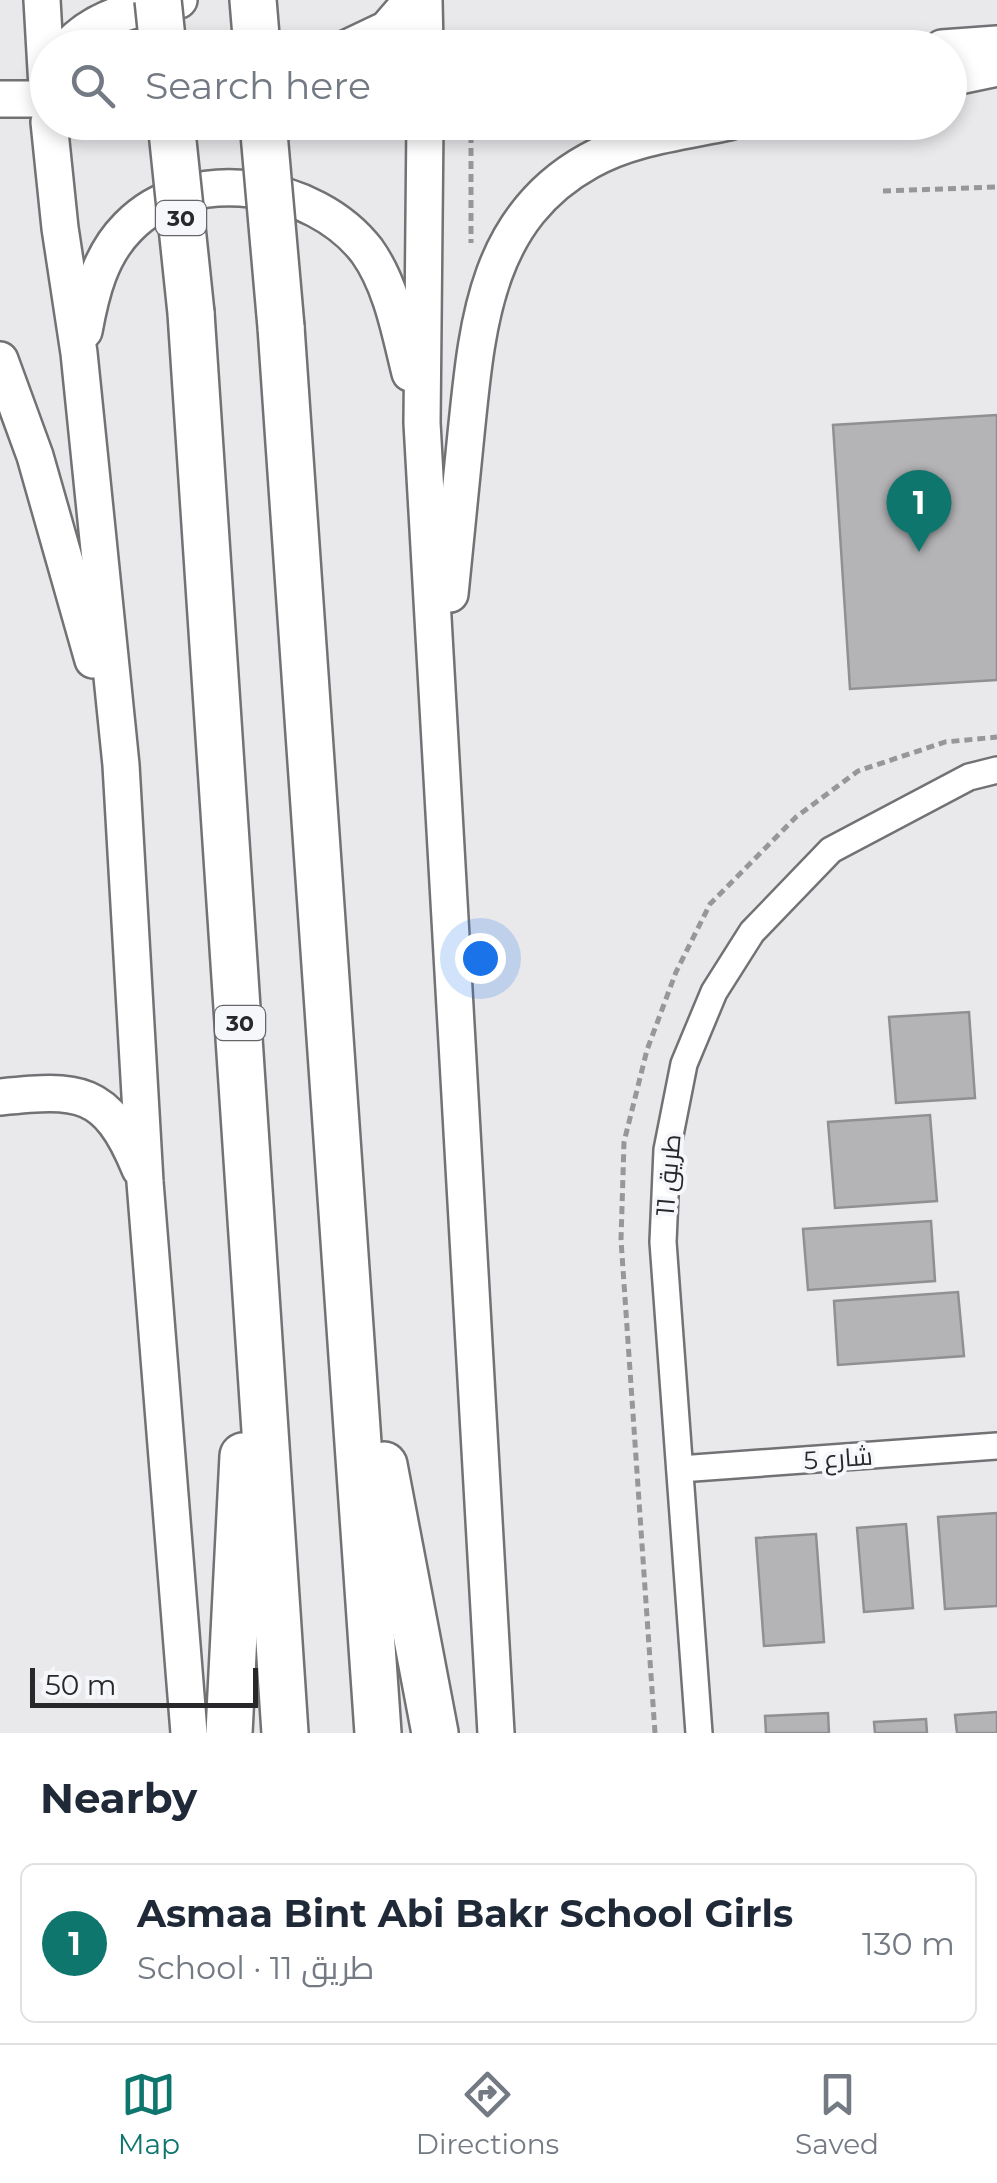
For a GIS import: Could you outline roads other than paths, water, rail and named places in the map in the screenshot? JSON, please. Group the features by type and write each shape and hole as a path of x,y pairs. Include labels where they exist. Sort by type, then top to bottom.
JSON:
{"highway":[{"path":"158,0 162,30"},
{"path":"252,0 255,30"},
{"name":"30","path":"173,140 191,313 235,936 285,1733"},
{"path":"265,140 282,327 378,1733"},
{"path":"347,1270 435,1733"},
{"path":"229,1733 254,1274"}],"main road":[{"path":"42,0 44,30"},
{"path":"87,30 96,22 124,12 180,0"},
{"path":"386,30 412,0"},
{"path":"424,0 425,30"},
{"path":"967,46 997,44"},
{"path":"967,74 997,68"},
{"path":"0,99 30,100"},
{"path":"51,140 79,353 121,766 145,1182 188,1733"},
{"path":"425,140 422,423 496,1733"},
{"path":"440,700 474,358 485,297 509,238 536,202 574,170 630,144 648,140"},
{"path":"79,353 99,272 114,244 134,222 155,206 180,196 212,190 267,190 329,216 354,237 375,264 398,324 422,423"},
{"path":"0,360 66,558 121,766"},
{"path":"0,1097 52,1090 80,1094 108,1115 129,1142 145,1182"}],"street":[{"name":"طريق 11","path":"699,1733 663,1242 667,1150 684,1064 714,992 752,932 831,850 969,777 997,770"},
{"name":"شارع 5","path":"680,1469 997,1446"}],"place":[{"name":"Asmaa Bint Abi Bakr School Girls","path":"919,552"}]}
